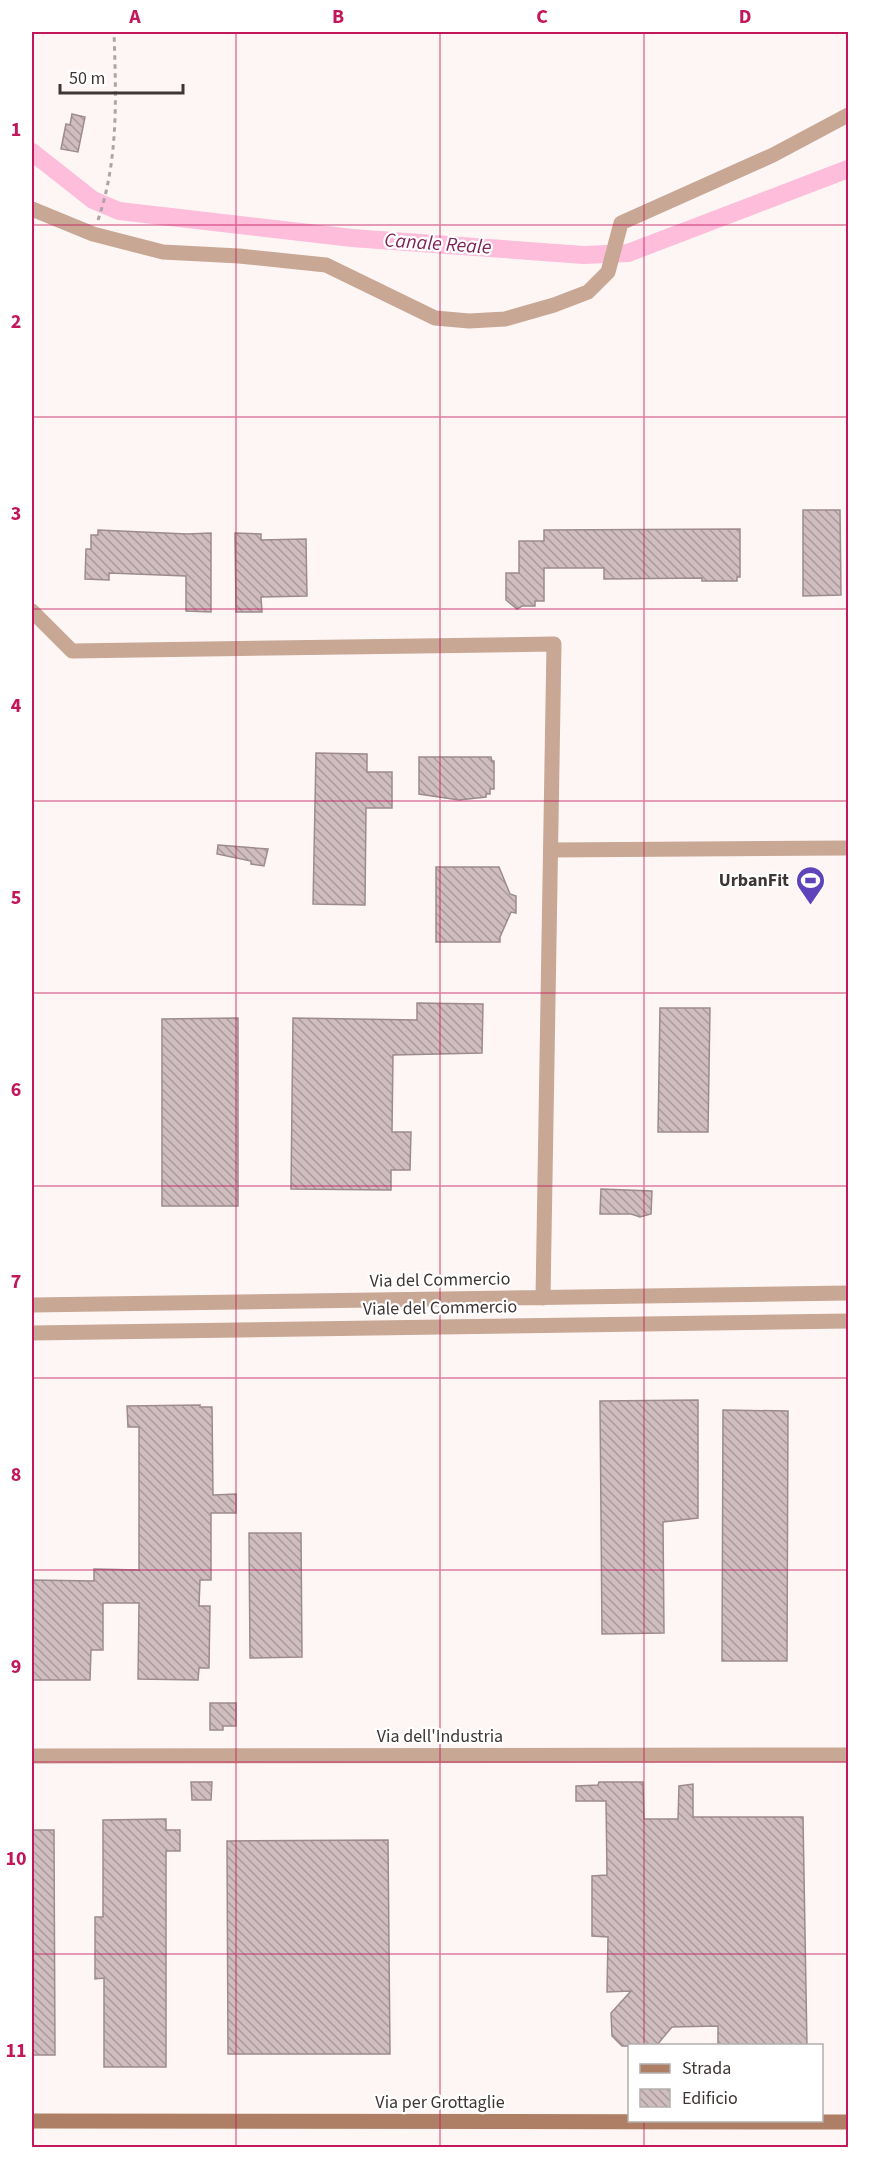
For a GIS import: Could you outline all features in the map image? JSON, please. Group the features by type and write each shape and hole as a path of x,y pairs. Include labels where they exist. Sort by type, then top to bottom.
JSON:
{"street":[{"path":"32,209 93,234 164,252 326,265 435,318 469,321 505,319 554,305 588,292 608,272 621,223 773,155 849,115"},
{"path":"32,611 72,651 554,644 543,1298"},
{"path":"551,850 849,848"},
{"name":"Via del Commercio","path":"32,1305 849,1293"},
{"name":"Viale del Commercio","path":"32,1333 849,1321"},
{"name":"Via dell'Industria","path":"32,1755 849,1755"},
{"name":"Via per Grottaglie","path":"32,2121 628,2122"},
{"name":"Via per Grottaglie","path":"823,2122 849,2122"}],"path":[{"path":"98,221 107,193 116,105 114,32"}],"building":[{"path":"72,114 85,117 78,152 61,149 66,124 70,125"},
{"path":"803,510 840,510 841,595 803,596"},
{"path":"740,529 740,577 737,577 737,581 702,581 702,578 604,579 604,568 544,568 544,601 535,601 535,606 522,606 517,609 506,600 506,573 519,573 519,541 544,541 544,530"},
{"path":"98,530 211,533 211,612 186,611 186,576 109,573 109,580 85,579 86,549 91,549 91,535 98,535"},
{"path":"235,533 261,534 261,540 306,539 307,596 261,597 262,612 236,612"},
{"path":"316,753 367,754 367,772 392,772 392,808 366,808 365,905 313,904"},
{"path":"419,757 491,757 494,761 494,789 490,789 490,794 486,794 486,797 459,800 419,794"},
{"path":"218,845 268,849 264,866 217,854"},
{"path":"436,867 499,867 510,894 516,896 516,913 511,912 500,942 436,942"},
{"path":"417,1003 483,1004 482,1053 393,1055 392,1132 411,1132 410,1170 391,1170 391,1190 291,1189 293,1018 417,1020"},
{"path":"660,1008 710,1008 708,1132 658,1132"},
{"path":"238,1018 238,1206 162,1206 162,1019"},
{"path":"601,1189 652,1191 651,1214 640,1217 631,1214 600,1214"},
{"path":"698,1400 698,1518 663,1522 664,1633 602,1634 600,1401"},
{"path":"200,1405 200,1407 212,1407 213,1495 236,1494 236,1513 211,1513 211,1580 200,1580 199,1606 210,1606 209,1668 199,1668 198,1680 138,1679 139,1603 103,1603 103,1650 91,1650 90,1680 32,1680 32,1580 94,1581 94,1569 139,1570 139,1427 128,1427 127,1406"},
{"path":"723,1410 788,1411 787,1661 722,1661"},
{"path":"249,1533 301,1533 302,1657 250,1658"},
{"path":"210,1703 236,1703 236,1726 223,1726 223,1730 210,1730"},
{"path":"191,1782 212,1782 211,1800 192,1800"},
{"path":"599,1782 643,1782 644,1819 678,1819 679,1786 693,1784 693,1817 803,1817 807,2044 718,2044 718,2026 672,2027 658,2044 622,2046 612,2036 611,2013 631,1991 607,1992 608,1937 592,1936 592,1876 607,1875 606,1801 576,1801 576,1786 598,1785"},
{"path":"166,1819 166,1830 180,1830 180,1851 166,1851 166,2067 104,2067 104,1978 95,1979 95,1917 103,1917 103,1820"},
{"path":"32,1830 54,1830 55,2055 32,2055"},
{"path":"388,1840 390,2054 228,2054 227,1841"}],"waterway":[{"name":"Canale Reale","path":"32,152 93,200 119,211 352,238 584,255 628,253 848,169"}],"place":[{"name":"UrbanFit","path":"810,906"}]}
